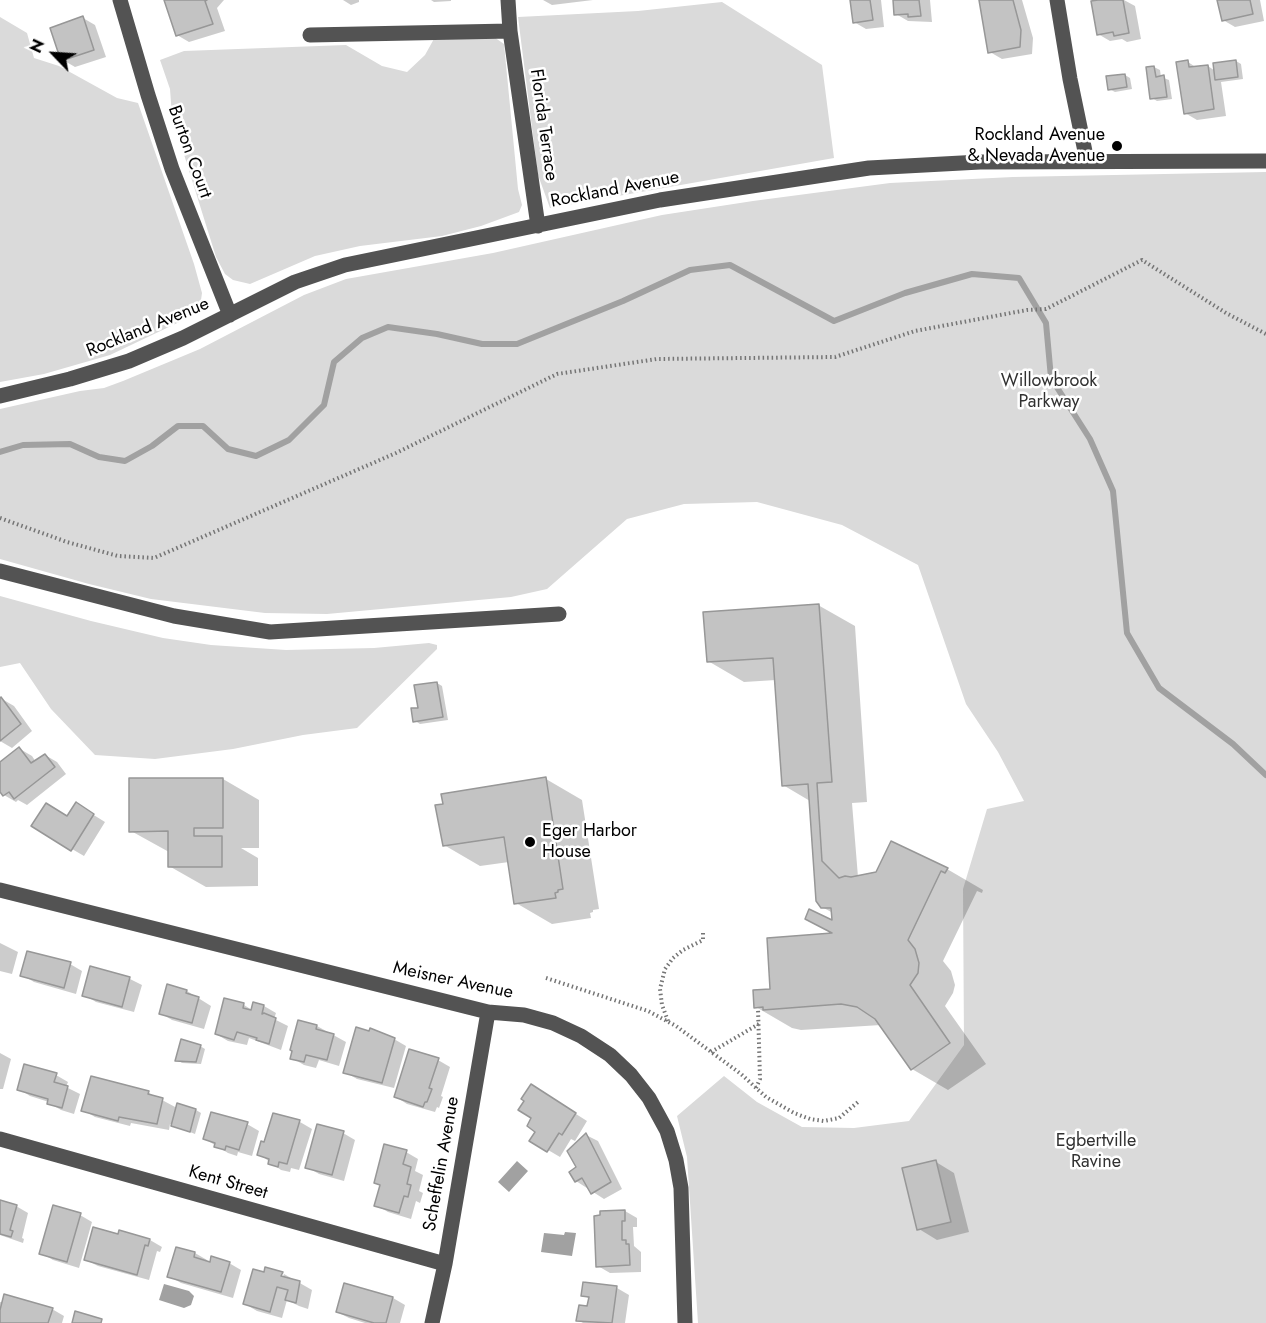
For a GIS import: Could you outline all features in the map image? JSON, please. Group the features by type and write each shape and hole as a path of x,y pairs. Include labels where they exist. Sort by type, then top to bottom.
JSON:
{"street":[{"name":"Burton Court","path":"120,0 172,169 230,315"},
{"name":"Florida Terrace","path":"508,0 510,31 538,226"},
{"path":"1058,0 1070,79 1087,161"},
{"path":"310,35 510,31"},
{"name":"Rockland Avenue","path":"0,396 70,379 129,361 183,338 294,282 345,265 660,200 844,171 980,162 1266,161"},
{"path":"0,571 174,616 270,632 560,614"},
{"name":"Meisner Avenue","path":"0,890 488,1012 524,1015 553,1023 581,1036 610,1055 631,1075 649,1098 667,1131 676,1160 681,1188 685,1323"},
{"name":"Scheffelin Avenue","path":"432,1323 445,1264 488,1012"},
{"name":"Kent Street","path":"0,1138 445,1264"}],"path":[{"path":"0,518 67,542 118,556 154,558 396,453 557,374 657,359 835,357 915,331 1027,310 1046,309 1142,260 1226,313 1266,334"},
{"path":"668,1022 662,1005 660,989 665,969 683,950 703,940 703,932"},
{"path":"546,978 648,1011 711,1052 766,1097 794,1113 824,1121 839,1118 858,1102"},
{"path":"756,1088 760,1079 758,1008"},
{"path":"711,1052 759,1024"}],"green space":[{"path":"722,2 822,65 834,158 550,208 538,175 518,17 638,11"},
{"path":"0,17 27,33 34,58 59,66 117,98 138,103 202,293 200,307 192,316 110,355 44,374 0,382"},
{"path":"435,37 494,37 504,44 518,189 522,205 519,212 481,226 442,236 360,246 315,256 250,284 233,280 225,274 216,257 172,116 170,89 160,60 184,51 346,45 382,66 407,72 425,55"},
{"name":"Willowbrook Parkway","path":"1266,172 1266,1323 698,1323 687,1157 677,1116 724,1076 757,1102 802,1127 854,1128 909,1121 964,1045 963,889 987,809 1024,801 998,752 966,704 918,565 842,525 757,502 684,504 627,519 547,589 511,597 327,614 265,613 151,599 0,559 0,409 80,391 104,388 123,381 200,349 304,295 346,279 493,253 662,215 890,183 1013,177"},
{"path":"0,596 163,638 211,645 286,650 374,648 429,643 437,645 437,649 357,728 303,735 233,749 155,759 95,755 51,709 20,663 0,667"}],"shaded area":[{"path":"517,1161 528,1171 509,1192 498,1182"},
{"path":"565,1232 576,1233 572,1256 541,1252 544,1233 564,1235"},
{"path":"164,1284 189,1291 194,1296 191,1305 184,1308 159,1300"}],"building":[{"path":"164,0 207,0 205,1 213,24 176,36"},
{"path":"850,0 870,0 873,20 853,23"},
{"path":"893,0 919,0 921,16 894,15"},
{"path":"979,0 1013,0 1021,30 1020,47 988,53"},
{"path":"1123,0 1129,33 1114,36 1113,32 1097,35 1091,1"},
{"path":"1217,0 1250,0 1253,14 1222,21"},
{"path":"83,16 94,50 61,61 50,28"},
{"path":"1188,60 1189,67 1208,65 1214,109 1184,114 1176,62"},
{"path":"1236,60 1238,77 1215,80 1213,63"},
{"path":"1154,66 1156,77 1164,75 1167,97 1150,99 1146,67"},
{"path":"1125,74 1127,87 1108,90 1106,76"},
{"path":"819,604 832,782 817,783 822,861 839,878 876,872 891,841 948,868 945,873 941,871 908,940 915,949 919,963 918,973 910,985 950,1043 911,1070 875,1019 857,1007 841,1004 763,1010 763,1007 754,1008 753,990 770,989 767,938 832,933 805,919 809,909 832,920 831,908 821,908 816,901 808,784 782,786 773,658 707,662 703,612"},
{"path":"437,682 443,717 413,722 411,708 418,708 414,685"},
{"path":"0,698 21,724 0,741"},
{"path":"19,747 31,763 45,754 55,767 14,799 9,792 3,796 0,792 0,762"},
{"name":"Eger Harbor House","path":"546,777 563,889 555,893 556,898 514,904 504,837 443,846 435,805 443,804 441,794"},
{"path":"129,778 223,778 223,828 194,828 194,836 222,836 222,867 168,867 168,831 129,832"},
{"path":"76,802 94,814 71,851 31,826 46,803 67,816"},
{"path":"27,951 71,962 64,988 20,976"},
{"path":"90,966 130,977 122,1007 82,996"},
{"path":"167,984 187,990 186,993 199,997 192,1023 159,1014"},
{"path":"224,998 244,1003 243,1008 251,1010 253,1002 264,1005 262,1014 276,1018 269,1044 237,1032 234,1040 215,1034"},
{"path":"298,1020 317,1025 316,1029 334,1034 327,1060 306,1055 304,1062 290,1059 292,1051 290,1050"},
{"path":"356,1027 369,1031 370,1028 395,1038 382,1083 343,1073"},
{"path":"181,1039 201,1045 196,1062 175,1061"},
{"path":"409,1049 439,1058 429,1088 432,1089 423,1107 394,1097"},
{"path":"24,1064 57,1073 54,1082 68,1086 62,1108 47,1104 48,1099 17,1090"},
{"path":"91,1076 149,1091 148,1094 163,1098 157,1124 119,1117 118,1121 81,1111"},
{"path":"531,1084 576,1113 562,1135 559,1133 547,1152 529,1141 535,1132 527,1126 531,1118 518,1110 524,1101 521,1099"},
{"path":"177,1103 196,1109 190,1132 171,1126"},
{"path":"211,1112 248,1122 239,1150 226,1146 225,1150 214,1147 215,1143 203,1139"},
{"path":"273,1113 300,1120 287,1164 279,1162 278,1167 268,1164 269,1159 257,1155 261,1141 264,1142"},
{"path":"317,1124 344,1131 332,1175 305,1168"},
{"path":"586,1133 611,1182 591,1194 582,1178 575,1182 569,1172 576,1167 567,1151"},
{"path":"384,1144 407,1150 403,1164 411,1167 407,1184 411,1185 408,1197 404,1196 399,1213 374,1206 380,1185 374,1183"},
{"path":"936,1160 951,1222 917,1230 902,1168"},
{"path":"0,1200 17,1205 10,1230 13,1231 11,1237 0,1234"},
{"path":"53,1205 81,1213 67,1262 39,1254"},
{"path":"625,1210 625,1221 622,1221 622,1240 626,1240 626,1244 629,1244 630,1265 596,1267 594,1216 600,1215 600,1211"},
{"path":"93,1227 118,1234 119,1230 150,1239 148,1246 145,1245 137,1275 84,1260"},
{"path":"176,1247 195,1252 194,1257 210,1262 211,1256 230,1262 221,1292 167,1277"},
{"path":"265,1267 283,1272 281,1276 300,1281 296,1303 285,1300 288,1290 277,1287 270,1312 243,1304 253,1269 264,1272"},
{"path":"583,1282 617,1286 612,1323 576,1321 579,1305 587,1306 589,1297 581,1296"},
{"path":"344,1283 393,1297 386,1323 374,1323 336,1312"},
{"path":"4,1294 53,1308 48,1323 0,1323"},
{"path":"75,1311 102,1319 101,1323 72,1323"}],"waterway":[{"path":"0,452 23,445 70,444 99,457 125,461 152,446 178,426 203,426 228,449 256,456 289,440 324,405 334,362 362,338 388,327 437,334 482,344 517,344 623,301 690,270 730,265 834,321 905,293 972,274 1019,278 1046,323 1051,378 1090,439 1113,491 1127,633 1159,688 1233,744 1266,775"}],"place":[{"name":"Rockland Avenue & Nevada Avenue","path":"1117,146"},
{"name":"Eger Harbor House","path":"530,842"}],"park label":[{"name":"Egbertville Ravine","path":"1096,1152"}]}
